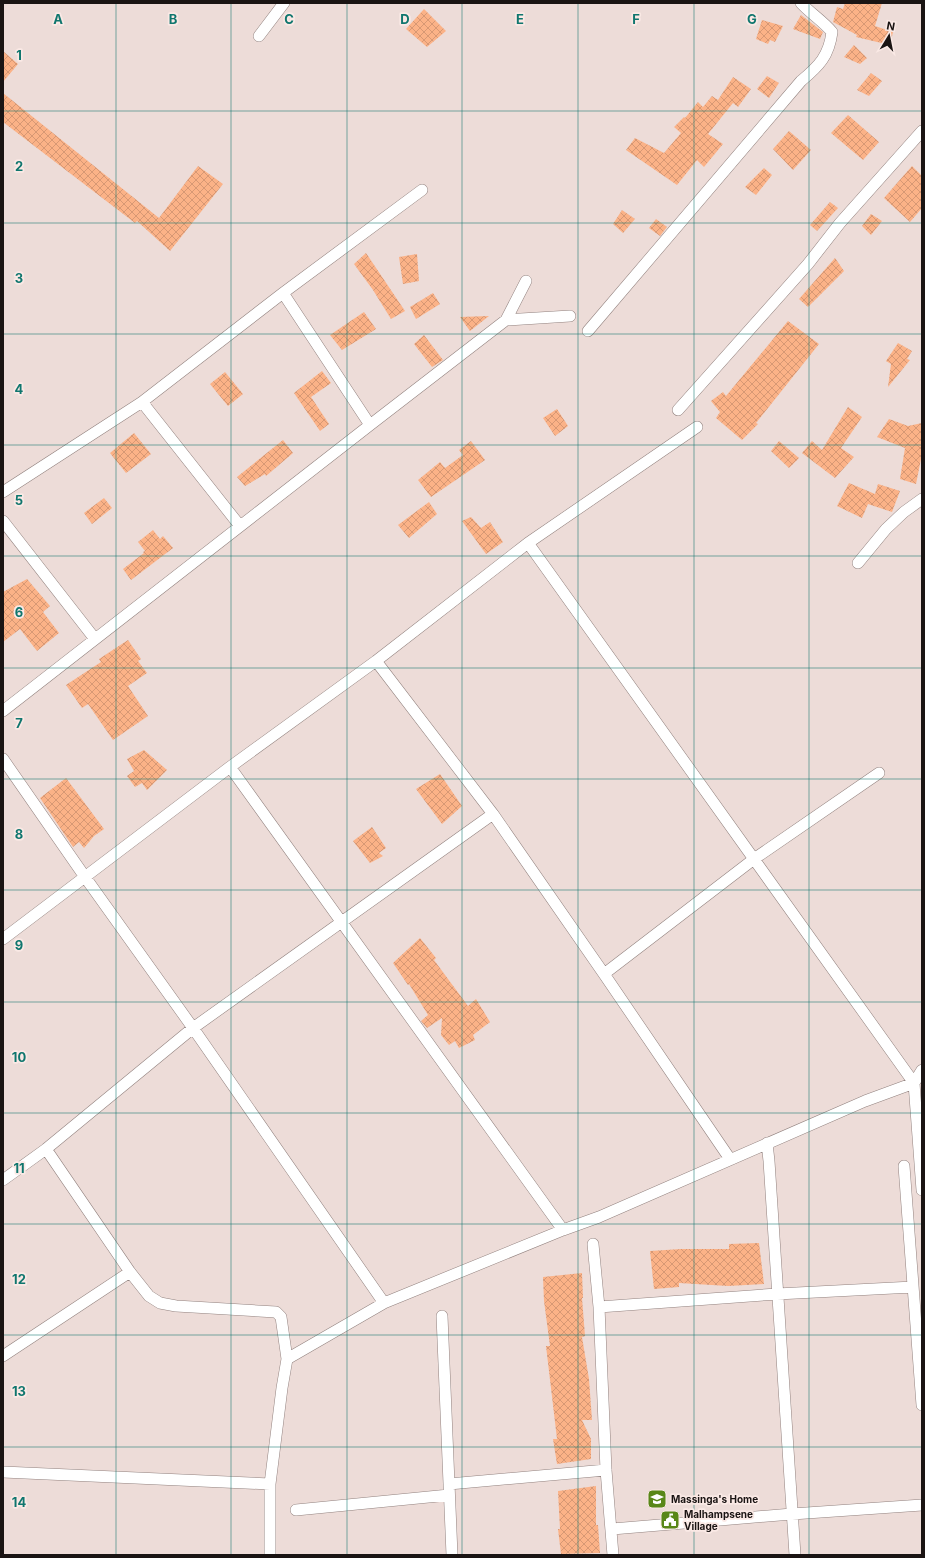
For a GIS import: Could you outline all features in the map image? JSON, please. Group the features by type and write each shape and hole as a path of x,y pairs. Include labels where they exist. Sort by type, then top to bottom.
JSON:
{"street":[{"path":"258,36 284,3"},
{"path":"588,331 801,81 823,60 831,43 832,32 801,3"},
{"path":"678,410 808,264 840,223 922,131"},
{"path":"3,492 142,402 283,293 422,190"},
{"path":"3,711 506,320 526,281"},
{"path":"283,293 370,425"},
{"path":"506,320 570,316"},
{"path":"142,402 240,526"},
{"path":"3,938 230,767 376,661 528,543 697,427"},
{"path":"858,563 886,530 904,512 922,500"},
{"path":"3,522 95,639"},
{"path":"528,543 914,1083 922,1190"},
{"path":"376,661 493,814 730,1159"},
{"path":"3,759 193,1028 384,1303"},
{"path":"230,767 342,920 563,1230"},
{"path":"604,974 754,859 879,773"},
{"path":"3,1180 46,1149 193,1028 342,920 493,814"},
{"path":"287,1359 384,1303 563,1230 599,1217 865,1101 914,1083 922,1070"},
{"path":"767,1143 770,1161 794,1555"},
{"path":"46,1149 130,1272 149,1296 160,1303 176,1306 276,1312 281,1317 287,1359 270,1484 270,1555"},
{"path":"904,1166 922,1405"},
{"path":"593,1244 599,1307 606,1470 613,1555"},
{"path":"3,1356 130,1272"},
{"path":"599,1307 777,1294 912,1287"},
{"path":"442,1316 452,1555"},
{"path":"296,1510 606,1470"},
{"path":"3,1472 270,1484"},
{"path":"612,1529 922,1505"}],"building":[{"path":"845,3 882,3 875,26 893,32 890,45 856,37 857,35 833,22 837,7 843,9"},
{"path":"424,9 446,31 427,47 406,29"},
{"path":"801,15 823,32 820,39 793,29"},
{"path":"762,20 783,26 775,42 770,40 768,44 756,39"},
{"path":"854,45 867,58 860,64 844,57"},
{"path":"3,51 18,64 3,82"},
{"path":"871,73 882,81 869,96 857,90"},
{"path":"767,76 779,83 769,98 757,89"},
{"path":"733,77 751,89 738,107 733,103 708,134 723,144 704,167 697,160 677,185 626,150 635,138 664,153 681,133 674,127 684,117 685,118 698,102 703,107 712,96 718,100"},
{"path":"3,93 159,218 198,166 223,184 170,251 137,221 135,223 3,122"},
{"path":"848,115 879,142 863,160 831,133"},
{"path":"789,131 811,150 793,170 773,149"},
{"path":"912,166 922,176 922,208 910,222 884,198"},
{"path":"764,168 772,175 756,195 745,187"},
{"path":"830,202 838,208 817,231 810,225"},
{"path":"622,210 635,219 623,233 613,224"},
{"path":"871,214 882,221 871,235 862,226"},
{"path":"656,219 667,227 660,236 649,228"},
{"path":"366,253 405,311 391,319 373,290 354,264"},
{"path":"417,254 419,281 403,284 399,257"},
{"path":"835,258 844,271 808,307 799,299"},
{"path":"433,293 440,304 416,319 410,307"},
{"path":"364,312 376,329 342,350 330,335"},
{"path":"489,316 470,331 460,317"},
{"path":"788,321 819,344 756,423 758,424 742,440 716,418 720,412 711,401 723,392 726,396"},
{"path":"424,335 443,360 432,367 414,344"},
{"path":"898,343 912,351 907,359 910,360 888,387 891,364 886,361"},
{"path":"322,371 331,383 311,397 329,424 320,431 294,393"},
{"path":"225,372 243,394 228,406 210,384"},
{"path":"848,407 862,417 841,448 854,457 835,478 802,453 812,441 822,450"},
{"path":"557,409 568,426 555,436 543,418"},
{"path":"889,419 908,426 922,423 922,454 916,484 900,479 905,448 877,437"},
{"path":"134,433 151,454 126,473 110,453"},
{"path":"283,440 293,453 266,476 265,474 245,486 237,477"},
{"path":"471,441 485,460 431,497 418,480 440,462 445,468 463,455 459,450"},
{"path":"779,441 799,458 789,468 771,451"},
{"path":"849,483 875,494 878,484 900,491 892,512 868,504 862,518 837,506"},
{"path":"104,498 112,508 92,524 84,513"},
{"path":"429,502 437,514 409,538 398,525"},
{"path":"471,517 481,528 490,522 503,542 486,554 462,521"},
{"path":"153,530 160,539 163,536 173,548 131,580 123,569 144,553 143,552 145,551 138,542"},
{"path":"27,579 50,606 43,612 59,633 37,651 20,629 3,642 3,592"},
{"path":"128,640 141,659 138,661 147,673 128,686 148,716 113,740 88,704 82,708 66,685 101,662 99,659"},
{"path":"144,750 167,770 147,790 142,783 135,787 127,776 134,771 127,759"},
{"path":"440,774 462,806 442,824 416,789"},
{"path":"66,778 104,829 94,836 84,848 79,842 73,847 40,798"},
{"path":"372,827 386,848 379,853 383,856 370,863 353,841"},
{"path":"420,938 436,958 434,960 468,1006 476,999 490,1022 473,1035 475,1040 459,1048 455,1041 449,1045 441,1035 442,1018 427,1028 421,1021 428,1015 409,984 408,985 393,963"},
{"path":"759,1243 764,1284 728,1286 679,1283 679,1287 654,1289 650,1251 681,1249 729,1249 729,1244"},
{"path":"582,1273 585,1336 582,1337 589,1379 592,1420 582,1420 591,1439 591,1459 557,1464 553,1439 557,1439 546,1346 550,1346 544,1301 543,1277"},
{"path":"596,1486 596,1525 598,1525 600,1553 561,1554 558,1529 560,1529 558,1491"}],"place":[{"name":"Massinga's Home","path":"657,1499"},
{"name":"Malhampsene Village","path":"670,1520"}]}
